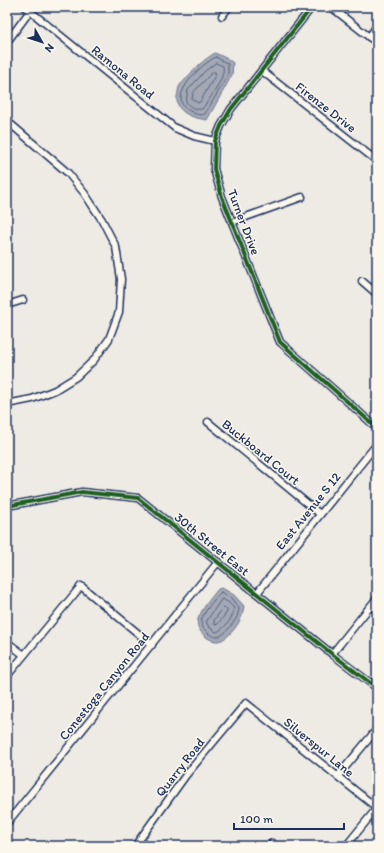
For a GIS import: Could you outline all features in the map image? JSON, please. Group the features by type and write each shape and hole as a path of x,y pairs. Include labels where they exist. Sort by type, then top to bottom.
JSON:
{"street":[{"path":"222,16 229,7"},
{"name":"Turner Drive","path":"312,7 231,109 221,126 215,141 214,169 222,197 280,342 377,428"},
{"path":"332,7 377,43"},
{"path":"7,42 28,9"},
{"name":"Ramona Road","path":"28,9 175,128 194,136 215,141"},
{"path":"369,37 377,26"},
{"name":"Firenze Drive","path":"262,71 377,162"},
{"path":"7,121 68,173 85,194 102,220 116,247 121,279 119,312 108,338 94,360 76,377 55,390 32,399 7,404"},
{"path":"232,222 302,197"},
{"path":"362,282 377,294"},
{"path":"7,305 23,300"},
{"name":"Buckboard Court","path":"208,422 320,514"},
{"name":"East Avenue S 12","path":"256,593 377,444"},
{"name":"30th Street East","path":"7,506 82,492 138,498 332,654 377,688"},
{"name":"Conestoga Canyon Road","path":"7,823 218,562"},
{"path":"7,676 81,586 152,645"},
{"path":"332,654 377,598"},
{"path":"371,606 377,611"},
{"path":"7,642 24,655"},
{"name":"Silverspur Lane","path":"246,703 377,808"},
{"name":"Quarry Road","path":"135,846 186,774 246,703"},
{"path":"338,776 377,729"},
{"path":"346,846 377,808"}],"water":[{"path":"215,53 233,63 232,75 207,120 196,118 186,114 179,107 177,96 179,88 199,65"},
{"path":"222,588 234,595 244,606 242,617 231,632 225,638 214,641 206,637 200,631 197,623 207,603 218,589"}],"cycle path":[{"path":"312,7 231,109 221,126 215,141 214,169 222,197 280,342 377,428"},
{"path":"7,506 82,492 138,498 332,654 377,688"}]}
